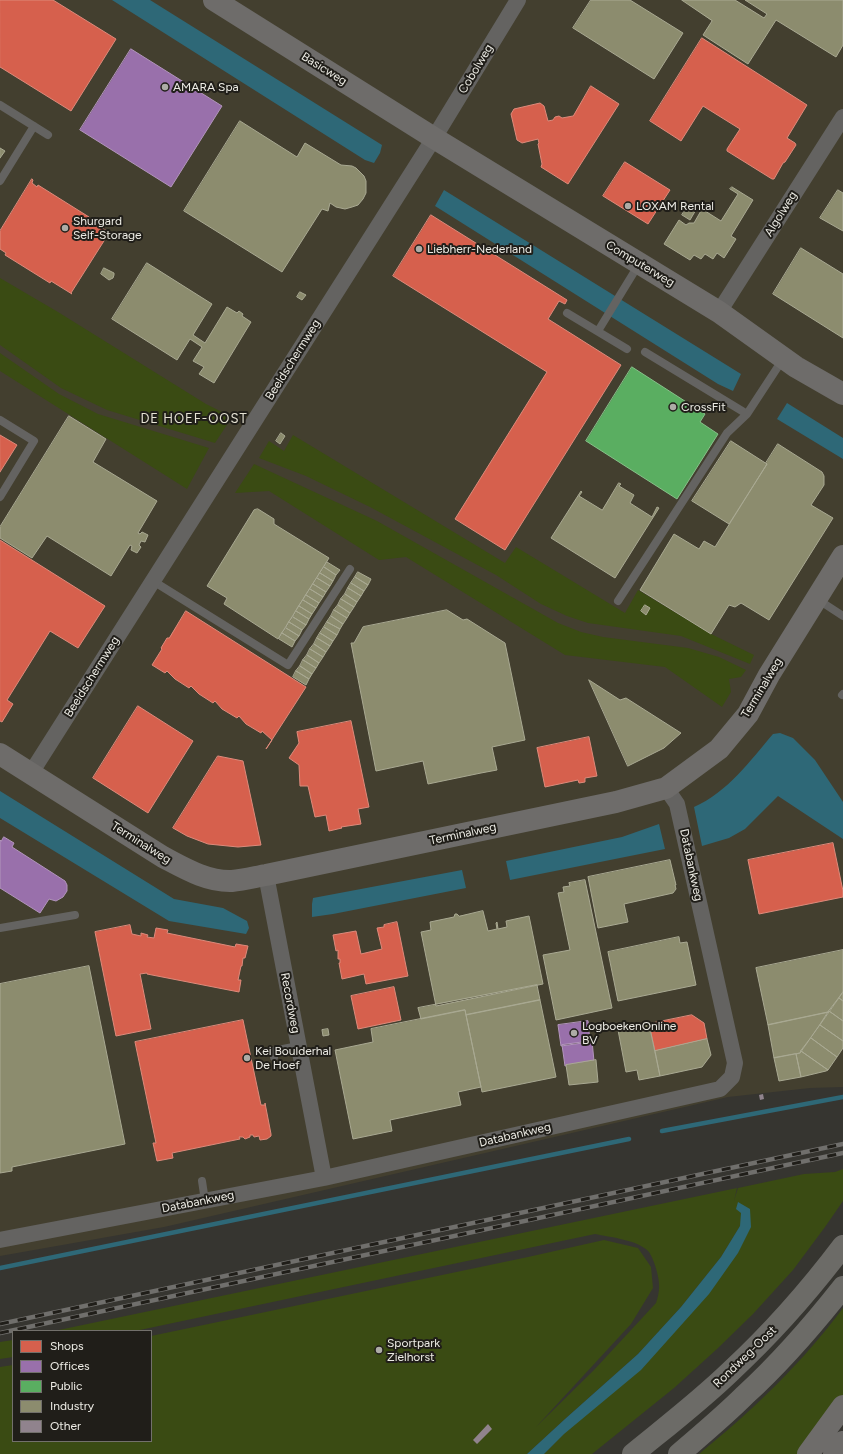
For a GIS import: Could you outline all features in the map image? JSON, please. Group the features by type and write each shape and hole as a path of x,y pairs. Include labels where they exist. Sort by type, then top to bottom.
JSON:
{"main road":[{"name":"Rondweg-Oost","path":"633,1454 731,1372 769,1334 815,1283 843,1246"},
{"path":"679,1454 745,1396 781,1360 811,1327 843,1287"}],"street":[{"name":"Basicweg","path":"214,0 434,138"},
{"name":"Cobolweg","path":"434,138 518,0"},
{"name":"Algolweg","path":"719,312 843,117"},
{"name":"Computerweg","path":"434,138 719,312 796,367 843,394"},
{"name":"Beeldschermweg","path":"31,773 434,138"},
{"name":"Terminalweg","path":"0,754 163,857 187,870 211,879 232,881 616,802 666,788 720,749 748,714 769,674 843,556"},
{"name":"Databankweg","path":"0,1240 324,1178 720,1089 732,1077 735,1063 678,804 666,788"},
{"name":"Recordweg","path":"266,875 324,1178"},
{"path":"808,1454 843,1406"},
{"path":"834,1454 843,1442"}],"lane":[{"path":"0,105 48,135"},
{"path":"0,181 34,126"},
{"path":"598,331 639,263"},
{"path":"567,313 627,349"},
{"path":"645,352 747,414"},
{"path":"618,601 727,433 747,414 784,358"},
{"path":"0,420 34,441 0,497"},
{"path":"153,581 288,665 350,570"},
{"path":"816,599 843,616"},
{"path":"0,928 75,916"},
{"path":"274,1057 272,1051 298,1046"},
{"path":"202,1181 206,1201"}],"shaded area":[{"path":"0,0 843,0 843,1087 810,1088 728,1097 164,1227 0,1256"}],"green space":[{"path":"0,278 58,312 206,404 232,417 215,443 107,410 61,388 0,345"},
{"path":"0,353 59,394 98,414 209,448 187,489 0,371"},
{"path":"293,435 505,563 516,547 625,613 638,590 711,634 754,655 750,664 681,636 588,623 567,616 541,604 496,575 370,507 306,476 259,458 269,441 284,451"},
{"path":"254,464 377,521 558,623 581,632 603,637 688,648 719,657 746,670 741,677 729,679 731,692 722,707 665,667 565,655 406,557 379,560 269,491 235,493"},
{"name":"Sportpark Zielhorst","path":"843,1169 843,1201 793,1270 753,1314 717,1349 674,1388 592,1454 544,1454 738,1253 741,1213 740,1226 721,1257 681,1307 638,1354 527,1454 0,1454 0,1367 12,1365 12,1442 152,1442 152,1336 604,1240 638,1248 651,1267 653,1288 631,1324 536,1427 594,1370 656,1303 659,1291 658,1276 652,1257 644,1248 624,1240 595,1234 140,1330 59,1330 737,1188 734,1201 738,1188 804,1174 835,1172"},
{"path":"843,1308 843,1398 803,1454 699,1454 738,1421 794,1367 828,1328"},
{"path":"12,1340 12,1357 0,1359 0,1342"}],"water":[{"path":"112,0 150,0 382,145 380,153 374,163 365,160"},
{"path":"444,190 741,374 733,391 718,384 435,206"},
{"path":"787,403 843,438 843,459 777,419"},
{"path":"780,733 793,738 815,760 843,802 843,839 778,796 745,829 729,838 702,846 694,807 706,801 728,784 747,765 773,734"},
{"path":"0,791 174,899 223,908 247,921 249,928 246,934 169,921 0,818"},
{"path":"659,824 665,849 510,880 506,861 622,837"},
{"path":"462,870 466,888 312,917 313,898"},
{"path":"738,1202 750,1209 751,1227 738,1253 709,1294 641,1370 564,1434 544,1454 527,1454 638,1354 681,1307 721,1257 740,1226 741,1213 736,1209"}],"building: Shops":[{"path":"0,0 53,0 116,39 71,111 0,67"},
{"path":"702,38 807,105 787,138 796,145 774,179 727,151 740,129 703,106 681,141 650,121"},
{"path":"591,86 619,104 568,184 541,167 542,164 538,139 522,143 517,140 511,114 514,109 540,103 544,106 548,121 559,116 562,118 573,116"},
{"path":"625,162 670,190 648,224 603,196"},
{"path":"32,179 32,183 37,187 38,185 89,217 88,219 110,233 71,293 72,294 51,281 50,283 5,255 6,253 0,249 0,231"},
{"path":"431,215 567,300 565,304 559,301 548,319 621,365 505,550 455,519 547,372 393,276"},
{"path":"0,435 17,445 0,472"},
{"path":"0,540 105,606 78,648 50,631 7,700 13,704 2,722 0,721"},
{"path":"186,611 306,687 272,740 262,731 261,733 246,724 239,716 237,718 222,709 215,701 213,703 199,694 191,686 189,688 175,679 167,671 165,673 152,665 167,638 169,638"},
{"path":"138,706 193,741 148,813 93,778"},
{"path":"351,721 369,807 358,809 361,824 341,827 342,828 329,831 326,815 315,817 308,786 300,786 299,765 289,758 299,743 297,732"},
{"path":"589,737 597,776 585,778 585,782 579,783 578,780 545,787 537,748"},
{"path":"218,756 243,761 261,845 238,847 208,844 187,836 173,828"},
{"path":"833,843 843,897 759,914 748,860"},
{"path":"397,922 408,976 366,984 364,974 342,979 339,963 340,959 338,959 338,950 336,951 333,935 356,931 361,954 382,949 377,928"},
{"path":"130,925 132,934 141,936 141,933 148,935 147,937 154,938 156,928 168,930 167,933 235,947 236,944 248,946 245,958 243,958 238,980 241,980 239,992 147,973 140,974 151,1029 116,1036 95,932"},
{"path":"394,987 401,1020 358,1029 351,996"},
{"path":"692,1015 704,1023 707,1039 655,1051 649,1024"},
{"path":"243,1020 261,1105 265,1105 265,1103 271,1136 267,1139 260,1140 259,1136 254,1137 253,1135 250,1135 250,1137 245,1139 243,1137 239,1137 240,1139 172,1153 173,1158 157,1161 153,1143 156,1143 135,1042"}],"building: Offices":[{"path":"131,49 222,106 171,187 80,130"},
{"path":"4,837 14,843 12,847 65,881 67,891 63,897 56,901 49,899 40,913 0,888 0,840 1,841"},
{"path":"588,1021 590,1042 561,1046 558,1025"},
{"path":"592,1041 594,1061 565,1066 562,1045"}],"building: Public":[{"path":"632,367 705,414 700,422 718,434 677,499 586,441"}],"building: Industry":[{"path":"591,0 630,0 683,33 654,79 573,28"},
{"path":"682,0 735,0 764,18 767,14 745,0 843,0 843,45 836,57 776,20 748,64 703,35 712,21"},
{"path":"240,121 297,157 305,143 341,165 356,168 364,176 366,181 366,193 358,205 345,209 336,207 330,203 328,211 322,209 282,272 184,211"},
{"path":"0,148 5,151 0,158"},
{"path":"732,187 753,200 731,236 736,239 724,258 717,253 713,259 705,254 701,259 694,255 690,260 664,244 679,220 686,225 689,223 694,223 702,209 721,221 738,194 730,189"},
{"path":"838,190 843,193 843,231 820,218"},
{"path":"689,204 697,208 690,220 682,215"},
{"path":"801,248 843,274 843,338 773,294"},
{"path":"147,263 212,304 193,335 205,343 227,307 237,313 239,311 243,314 242,316 251,322 214,383 199,374 204,367 193,361 202,347 190,339 177,360 112,319"},
{"path":"104,268 114,273 113,278 109,280 101,274"},
{"path":"300,292 306,295 302,300 297,297"},
{"path":"69,416 106,439 93,462 157,501 138,533 140,534 142,532 148,535 145,542 141,541 139,545 141,547 137,553 131,550 132,546 130,545 111,576 47,536 32,558 0,538 0,527"},
{"path":"281,433 285,436 280,444 276,441"},
{"path":"731,441 767,464 729,524 692,501"},
{"path":"778,444 822,472 824,476 824,485 811,505 833,518 769,620 741,603 735,607 729,605 711,634 640,590 674,534 699,549 704,541 715,547"},
{"path":"619,483 621,484 619,486 634,495 630,503 652,517 657,507 659,508 615,578 551,538 581,491 582,492 579,496 602,510"},
{"path":"258,509 274,519 274,524 329,558 278,639 224,604 227,598 207,586 254,510"},
{"path":"327,562 340,570 336,575 324,567"},
{"path":"324,567 336,575 333,581 320,573"},
{"path":"358,572 371,579 368,585 355,577"},
{"path":"320,573 333,581 330,586 317,578"},
{"path":"355,577 368,585 364,591 351,583"},
{"path":"317,578 330,586 326,592 313,584"},
{"path":"351,583 364,591 361,596 348,588"},
{"path":"313,584 326,592 323,597 310,589"},
{"path":"348,588 361,596 357,602 345,594"},
{"path":"310,589 323,597 319,603 306,595"},
{"path":"345,594 357,602 354,607 341,599"},
{"path":"306,595 319,603 316,608 303,600"},
{"path":"341,599 354,607 350,613 338,605"},
{"path":"303,600 316,608 312,614 299,606"},
{"path":"338,605 350,613 347,618 334,610"},
{"path":"645,605 650,608 646,615 641,611"},
{"path":"299,606 312,614 309,619 296,611"},
{"path":"334,610 347,618 343,624 331,616"},
{"path":"447,610 463,620 467,619 505,643 525,740 492,747 497,770 428,784 423,761 376,771 351,643 354,643 363,627"},
{"path":"296,611 309,619 306,625 293,617"},
{"path":"331,616 343,624 340,629 327,622"},
{"path":"293,617 306,625 302,630 289,622"},
{"path":"289,622 302,630 299,636 286,628"},
{"path":"327,622 340,629 337,635 324,627"},
{"path":"324,627 337,635 333,641 320,633"},
{"path":"286,628 299,636 295,641 282,633"},
{"path":"282,633 295,641 292,647 279,639"},
{"path":"320,633 333,641 330,646 317,638"},
{"path":"317,638 330,646 326,652 314,644"},
{"path":"314,644 326,652 323,657 310,649"},
{"path":"310,649 323,657 319,663 307,655"},
{"path":"307,655 319,663 316,668 303,660"},
{"path":"303,660 316,668 312,674 300,666"},
{"path":"300,666 312,674 309,679 296,671"},
{"path":"296,671 309,679 306,685 293,677"},
{"path":"589,680 620,700 626,698 681,733 664,748 628,766"},
{"path":"670,860 676,885 676,889 673,893 624,904 628,922 598,928 588,877"},
{"path":"585,880 612,1008 556,1020 543,955 570,950 558,893 564,892 563,887 570,886 569,883"},
{"path":"483,911 488,931 497,929 497,922 498,929 507,927 506,921 529,916 543,984 436,1006 421,932 431,930 430,922 454,917 455,914 459,916"},
{"path":"679,937 680,943 687,942 696,985 618,1001 608,952"},
{"path":"843,950 843,992 829,1012 768,1025 756,968"},
{"path":"89,966 125,1144 12,1167 12,1171 0,1173 0,984"},
{"path":"537,985 540,1000 466,1015 465,1010 421,1019 418,1008"},
{"path":"843,992 843,1001 839,998"},
{"path":"839,998 843,1001 843,1021 829,1011"},
{"path":"540,1000 556,1077 482,1092 466,1015"},
{"path":"465,1010 481,1087 458,1092 461,1105 390,1120 392,1131 353,1139 335,1050 373,1042 371,1029"},
{"path":"829,1011 843,1021 843,1041 820,1025"},
{"path":"829,1012 800,1053 774,1058 768,1025"},
{"path":"649,1024 660,1076 639,1080 637,1070 626,1072 618,1030"},
{"path":"820,1025 843,1041 843,1048 837,1057 811,1038"},
{"path":"328,1029 329,1035 323,1036 322,1030"},
{"path":"811,1038 837,1057 828,1070 801,1051"},
{"path":"707,1039 711,1055 702,1067 660,1076 655,1051"},
{"path":"801,1051 828,1070 801,1077 796,1054 800,1053"},
{"path":"796,1054 801,1077 779,1081 774,1058"},
{"path":"596,1060 598,1082 569,1085 566,1065"}],"building: Other":[{"path":"763,1094 764,1099 760,1100 759,1095"},
{"path":"488,1424 492,1429 477,1444 473,1440"}],"waterway":[{"path":"662,1131 843,1097"},
{"path":"0,1268 629,1139"}],"railway":[{"path":"0,1324 843,1144"},
{"path":"14,1330 843,1153"},
{"path":"0,1333 12,1330"}],"place":[{"name":"AMARA Spa","path":"165,87"},
{"name":"LOXAM Rental","path":"628,206"},
{"name":"Shurgard Self-Storage","path":"65,228"},
{"name":"Liebherr-Nederland","path":"419,249"},
{"name":"CrossFit","path":"673,407"},
{"name":"LogboekenOnline BV","path":"574,1033"},
{"name":"Kei Boulderhal De Hoef","path":"247,1058"},
{"name":"Sportpark Zielhorst","path":"379,1350"}],"district":[{"name":"DE HOEF-OOST","path":"194,419"}]}
